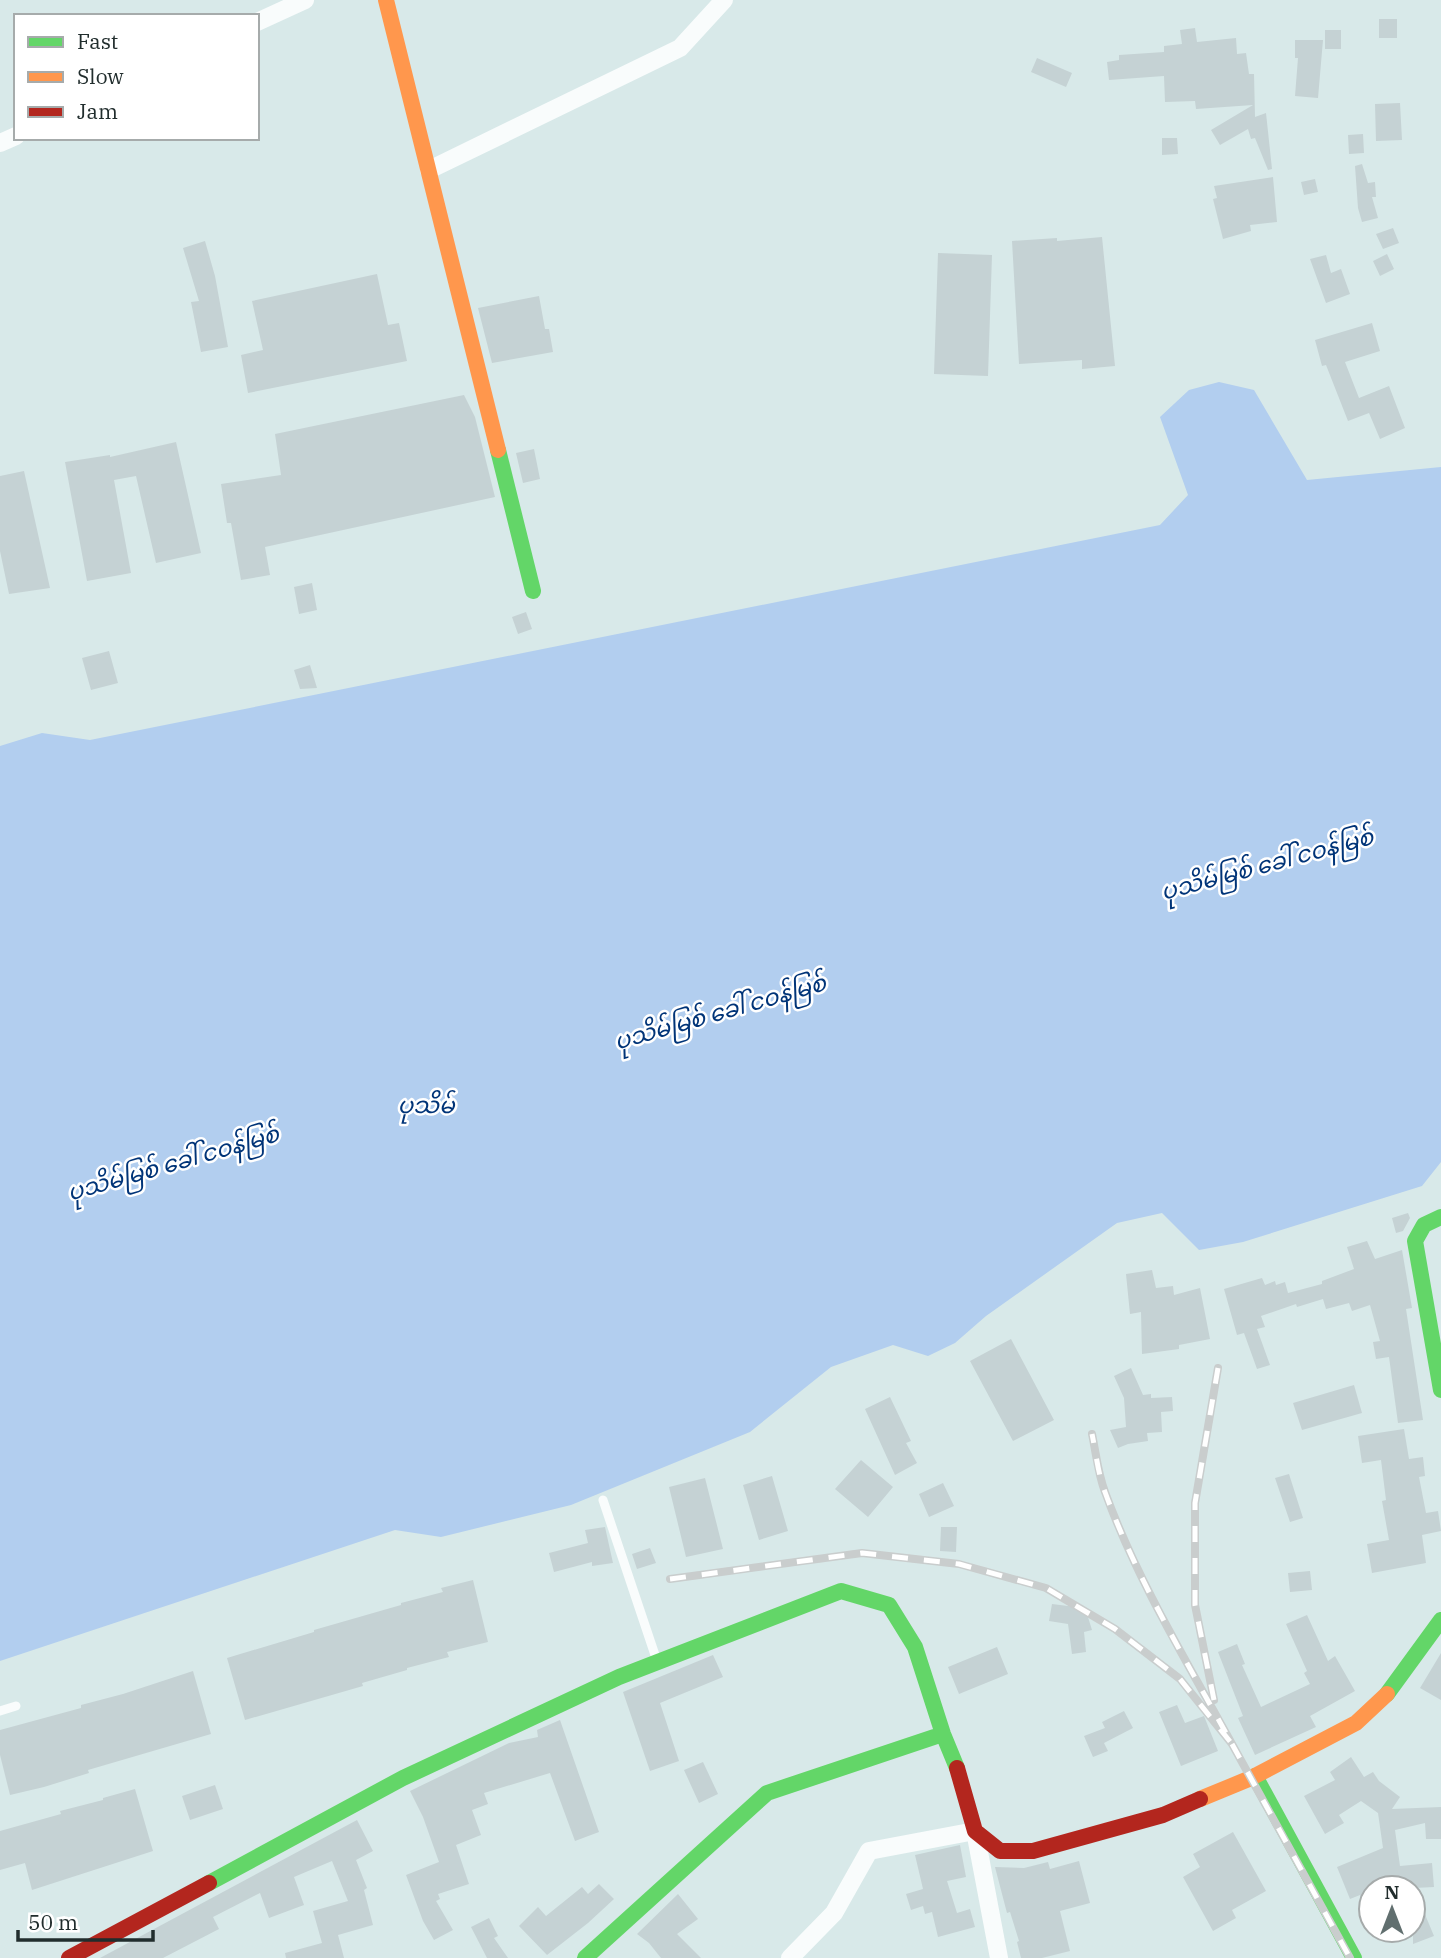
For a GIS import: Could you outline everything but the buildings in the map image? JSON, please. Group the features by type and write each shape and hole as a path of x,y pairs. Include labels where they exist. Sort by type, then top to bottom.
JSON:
{"street":[{"path":"259,21 305,0"},
{"path":"386,0 498,449 502,456 533,590"},
{"path":"429,170 680,48 724,0"},
{"path":"1441,1217 1425,1223 1417,1231 1415,1241 1441,1390"},
{"path":"69,1958 403,1778 534,1715 657,1661 841,1591 890,1605 915,1647 943,1734 954,1759 975,1831 999,1958"},
{"path":"790,1958 834,1913 869,1851 975,1831 1000,1851 1033,1851 1163,1815 1255,1776 1356,1723 1388,1693 1441,1620"},
{"path":"585,1958 767,1793 943,1734"},
{"path":"1255,1776 1354,1958"}],"lane":[{"path":"603,1500 657,1661"},
{"path":"0,1712 16,1706"}],"water":[{"name":"ပုသိမ်","path":"1219,382 1254,390 1307,480 1441,467 1441,1162 1422,1186 1243,1242 1199,1250 1162,1213 1117,1223 986,1316 955,1343 928,1356 893,1345 831,1367 750,1432 571,1505 441,1537 395,1530 0,1661 0,746 42,733 90,740 1160,525 1188,495 1160,417 1189,390"}],"railway":[{"path":"1214,1700 1195,1605 1195,1503 1218,1368"},
{"path":"670,1579 862,1553 959,1564 1046,1588 1115,1629 1180,1679 1232,1744 1132,1557 1103,1485 1092,1434"},
{"path":"1232,1744 1350,1958"}],"traffic: fast":[{"path":"498,450 533,591"},
{"path":"1441,1217 1424,1225 1415,1241 1441,1390"},
{"path":"209,1883 403,1778 619,1677 841,1591 889,1605 915,1647 957,1768"},
{"path":"1387,1694 1441,1620"},
{"path":"585,1958 767,1793 943,1734"},
{"path":"1255,1776 1354,1958"}],"traffic: slow":[{"path":"386,0 498,450"},
{"path":"1200,1799 1251,1778 1356,1723 1387,1694"}],"traffic: jam":[{"path":"957,1768 975,1831 1000,1851 1033,1851 1163,1815 1200,1799"},
{"path":"69,1958 209,1883"}],"water label":[{"name":"ပုသိမ်မြစ် ခေါ် ငဝန်မြစ်","path":"1267,864"},
{"name":"ပုသိမ်မြစ် ခေါ် ငဝန်မြစ်","path":"720,1012"},
{"name":"ပုသိမ်မြစ် ခေါ် ငဝန်မြစ်","path":"173,1163"}]}
